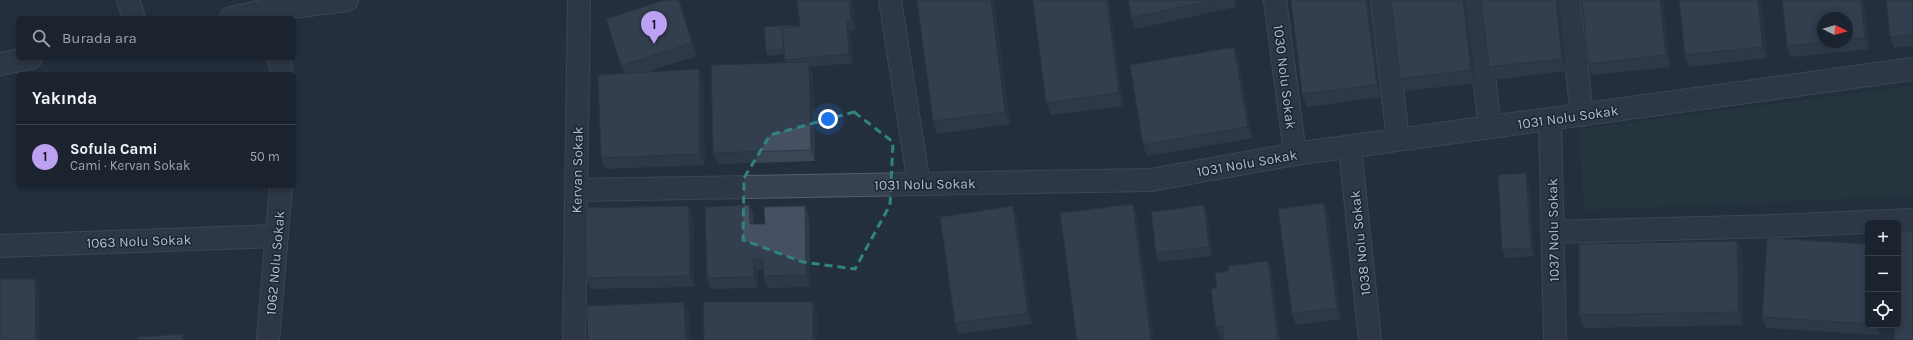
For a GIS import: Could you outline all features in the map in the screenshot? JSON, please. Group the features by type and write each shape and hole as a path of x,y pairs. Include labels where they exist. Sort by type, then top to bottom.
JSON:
{"street":[{"path":"128,0 133,16"},
{"path":"239,16 268,9 347,0"},
{"name":"Kervan Sokak","path":"574,340 579,0"},
{"path":"890,0 919,184"},
{"name":"1030 Nolu Sokak","path":"1275,0 1295,154"},
{"path":"1382,0 1398,140"},
{"path":"1475,0 1490,127"},
{"path":"1569,0 1582,115"},
{"path":"0,64 20,60"},
{"path":"279,60 282,72"},
{"name":"1031 Nolu Sokak","path":"576,190 1151,180 1295,154 1913,69"},
{"name":"1037 Nolu Sokak","path":"1550,119 1555,340"},
{"name":"1038 Nolu Sokak","path":"1350,146 1370,340"},
{"name":"1062 Nolu Sokak","path":"268,340 281,188"},
{"path":"1553,232 1775,226 1913,220"},
{"name":"1063 Nolu Sokak","path":"0,246 277,236"}],"highlighted area":[{"path":"854,112 893,142 890,205 855,269 803,262 743,240 744,178 770,135"}],"green space":[{"path":"1913,86 1913,196 1584,210 1579,129"}],"building":[{"path":"665,0 679,0 692,43 621,66 606,19"},
{"path":"797,0 849,0 851,21 847,22 849,54 785,60 782,28 800,26"},
{"path":"917,0 991,0 1005,112 933,121"},
{"path":"1033,0 1107,0 1119,93 1046,103"},
{"path":"1128,0 1214,0 1131,18"},
{"path":"1291,0 1366,0 1377,85 1302,94"},
{"path":"1391,0 1463,0 1471,70 1400,79"},
{"path":"1481,0 1556,0 1562,59 1489,67"},
{"path":"1582,0 1660,0 1666,55 1588,64"},
{"path":"1679,0 1758,0 1763,47 1685,55"},
{"path":"1782,0 1861,0 1865,38 1853,39 1853,12 1817,12 1817,43 1787,46"},
{"path":"1886,0 1913,0 1913,35 1890,37"},
{"path":"793,25 793,27 782,28 784,49 766,51 764,27"},
{"path":"1234,47 1248,127 1143,145 1130,65"},
{"path":"809,62 811,150 713,153 711,65"},
{"path":"699,69 700,154 601,158 598,75"},
{"path":"1526,173 1531,248 1502,249 1498,175"},
{"path":"1324,203 1337,308 1292,314 1278,209"},
{"path":"1133,204 1151,340 1077,340 1060,213"},
{"path":"749,205 750,224 765,224 764,207 805,206 806,275 764,276 763,259 753,259 754,277 707,278 705,207"},
{"path":"1204,205 1209,247 1156,253 1151,212"},
{"path":"689,206 690,276 586,278 585,208"},
{"path":"1013,206 1028,313 955,323 940,217"},
{"path":"1901,230 1913,231 1913,340 1894,340 1895,328 1901,328"},
{"path":"1767,238 1865,244 1865,324 1762,317"},
{"path":"1737,241 1739,312 1579,315 1579,244"},
{"path":"1268,261 1278,339 1224,340 1222,326 1216,327 1211,289 1217,288 1215,273 1229,271 1228,266"},
{"path":"0,279 35,279 36,340 0,340"},
{"path":"684,302 686,340 588,340 586,306"},
{"path":"703,302 813,302 813,340 704,340"},
{"path":"183,334 182,340 138,340 138,337"}],"place":[{"name":"Sofula Cami","path":"654,44"}]}
